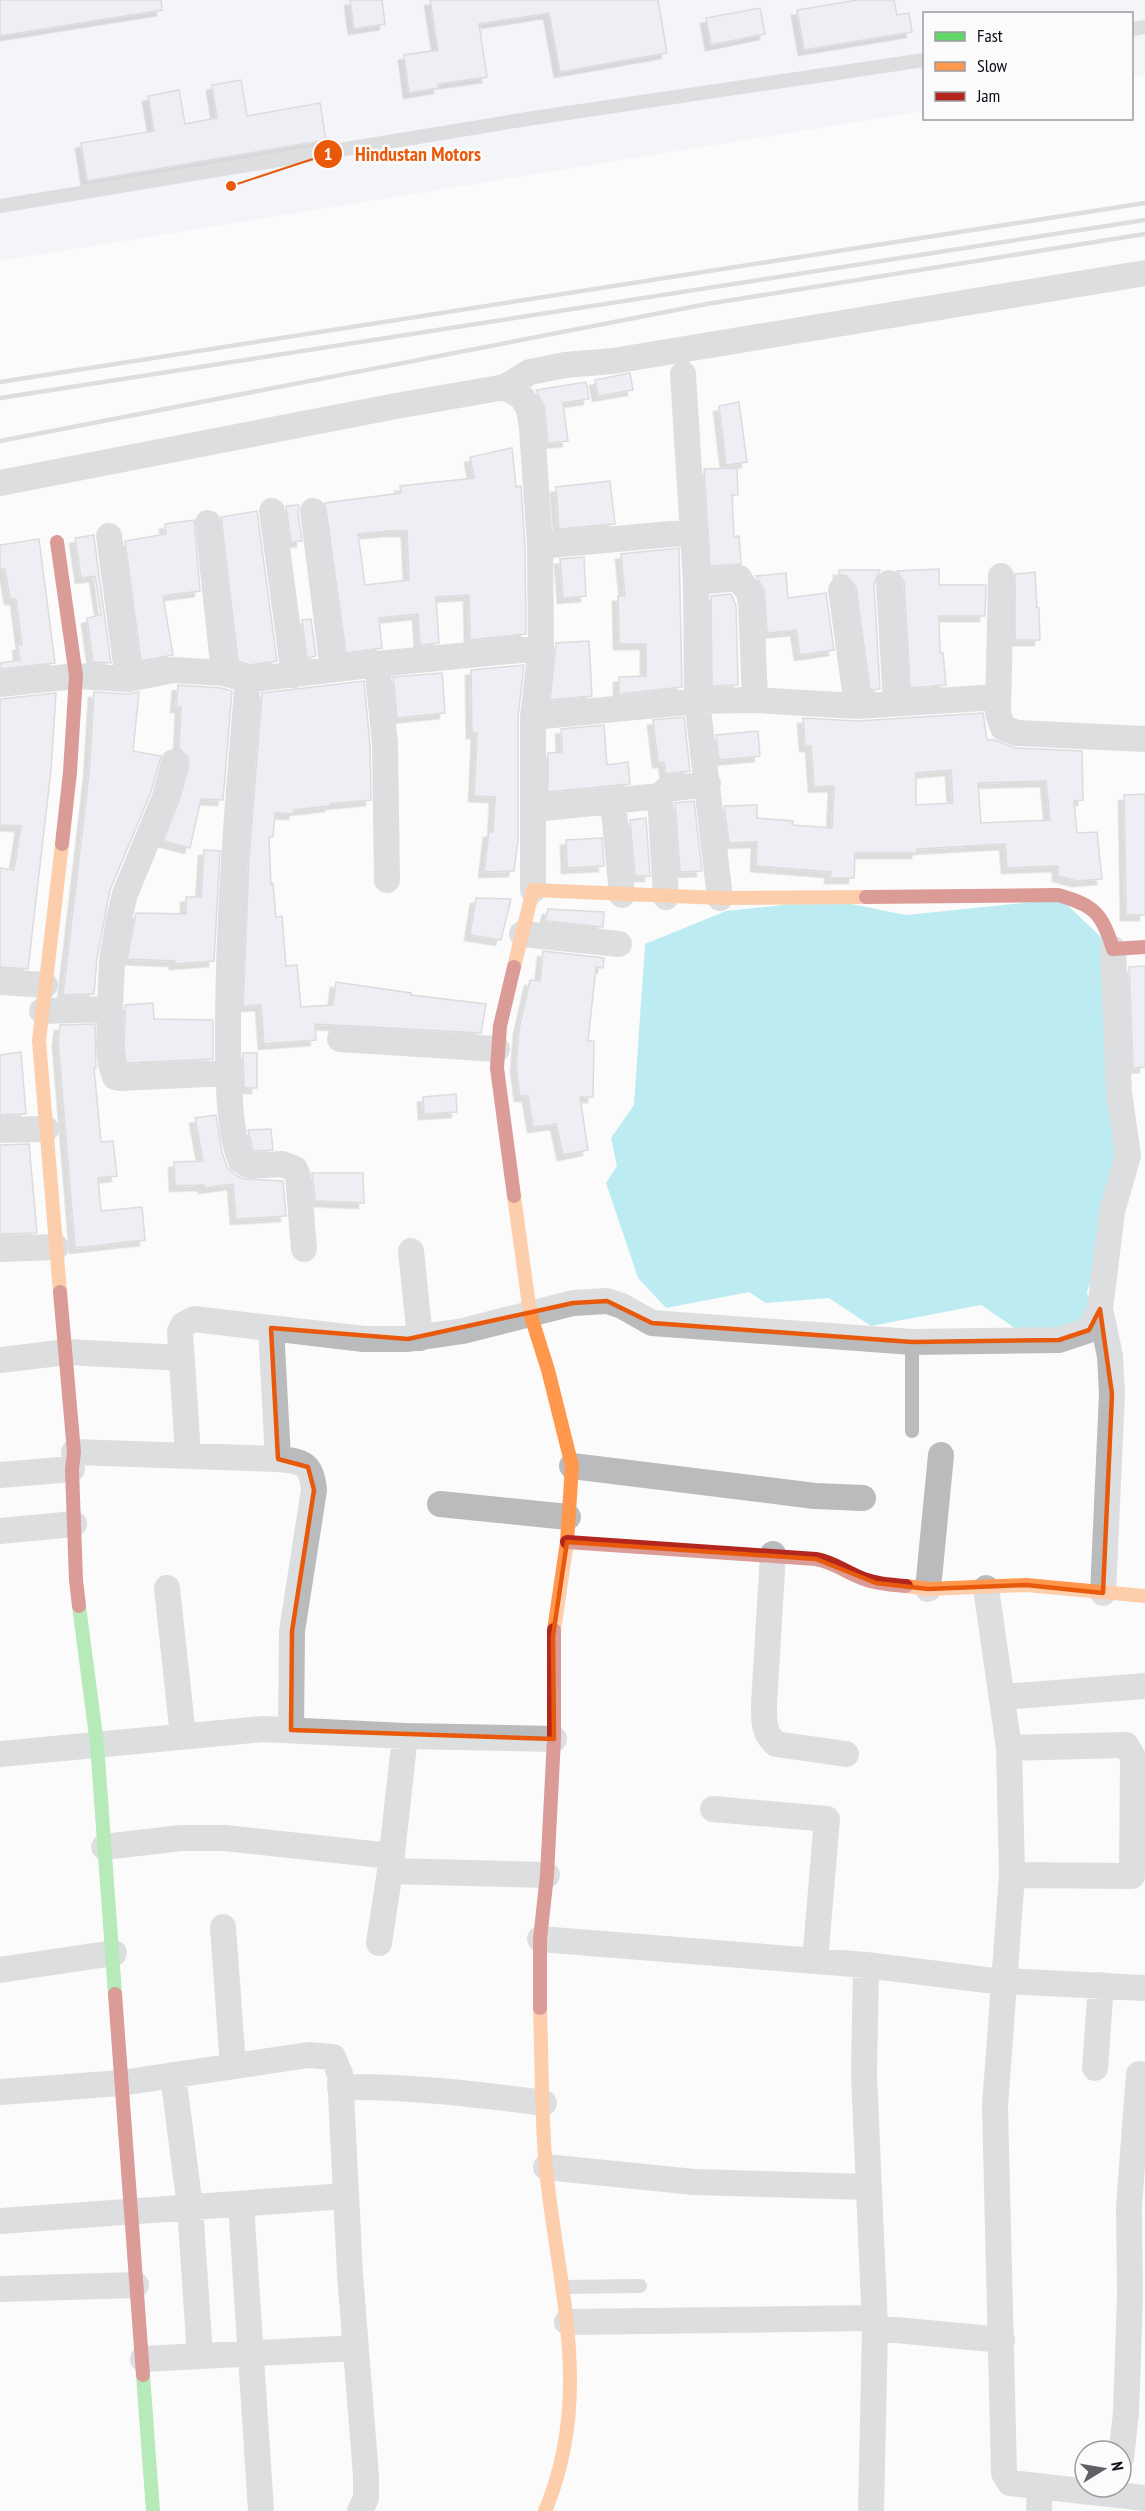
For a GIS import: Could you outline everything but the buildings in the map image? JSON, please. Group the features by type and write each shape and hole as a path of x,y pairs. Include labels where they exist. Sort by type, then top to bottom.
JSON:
{"street":[{"path":"0,483 384,408 505,387 530,372 565,365 613,361 1145,273"},
{"path":"683,374 696,582 697,701 720,898"},
{"path":"505,387 522,397 529,409 540,546 541,648 533,717 533,890 500,1026 497,1049 498,1087 530,1313 548,1370 572,1466 567,1542 553,1636 554,1739 547,1875 540,1939 546,2167 567,2322 572,2385 566,2448 556,2485 545,2511"},
{"path":"272,511 294,675"},
{"path":"313,512 333,669"},
{"path":"207,523 236,676 236,814 231,902 228,1073 235,1139 241,1161 250,1166 282,1164 290,1166 298,1176 304,1249"},
{"path":"540,546 693,532"},
{"path":"109,536 128,680"},
{"path":"57,542 76,676 70,772 39,1041 67,1352 76,1580 97,1744 153,2511"},
{"path":"1001,576 998,697 1000,722 1007,731 1145,739"},
{"path":"696,582 739,578 749,593 755,700"},
{"path":"889,583 896,703"},
{"path":"841,590 857,706"},
{"path":"0,684 76,676 128,680 172,670 236,676 294,675 377,664 541,648"},
{"path":"377,664 385,744 387,880"},
{"path":"533,717 697,701 755,700 857,706 998,697"},
{"path":"174,762 165,797 125,894 118,919 112,960 110,1055 115,1077 228,1073"},
{"path":"534,809 660,796 667,789 708,784"},
{"path":"660,796 666,897"},
{"path":"613,801 622,895"},
{"path":"533,890 720,898 1058,895 1083,901 1105,922 1113,949 1119,1093 1128,1155 1112,1212 1100,1309 1110,1356 1112,1394 1103,1593"},
{"path":"522,934 619,944"},
{"path":"1113,949 1145,947"},
{"path":"0,982 45,985"},
{"path":"42,1011 110,1009"},
{"path":"340,1039 497,1049"},
{"path":"0,1130 46,1129"},
{"path":"0,1249 56,1247"},
{"path":"411,1251 420,1338"},
{"path":"188,1455 180,1332 188,1321 205,1320 364,1339 420,1338 463,1331 573,1304 607,1301 622,1306 652,1323 912,1342 1059,1340 1089,1330 1100,1309"},
{"path":"271,1328 278,1459"},
{"path":"0,1360 67,1352 182,1358"},
{"path":"0,1475 73,1461 188,1455 291,1460 308,1467 313,1475 314,1490 292,1631 291,1730"},
{"path":"928,1589 941,1455"},
{"path":"572,1466 815,1496 864,1498"},
{"path":"440,1504 568,1517"},
{"path":"0,1531 74,1524"},
{"path":"567,1542 772,1554 828,1561 876,1583 928,1589 1026,1585 1145,1596"},
{"path":"772,1554 764,1704 764,1725 768,1737 776,1744 846,1754"},
{"path":"167,1588 183,1736"},
{"path":"986,1588 1009,1748 1012,1875 995,2106 1004,2473 1010,2483 1039,2499 1073,2496"},
{"path":"1002,1697 1145,1686"},
{"path":"0,1754 263,1729 405,1737 554,1739"},
{"path":"378,1943 405,1737"},
{"path":"1009,1748 1126,1745 1133,1757 1139,1836 1132,1876 1012,1875"},
{"path":"713,1809 827,1819 815,1960"},
{"path":"104,1847 182,1839 225,1838 390,1864 547,1875"},
{"path":"223,1927 233,2066"},
{"path":"540,1939 815,1960 1004,1981 1145,1988"},
{"path":"0,1970 114,1953"},
{"path":"866,1965 864,2074 875,2323 871,2511"},
{"path":"1095,2068 1101,1985"},
{"path":"0,2092 122,2083 309,2055 333,2057 338,2064 340,2087 366,2476 366,2498 360,2511"},
{"path":"1123,2439 1130,2298 1129,2206 1139,2074"},
{"path":"173,2075 190,2207 200,2356"},
{"path":"340,2087 385,2086 544,2103"},
{"path":"546,2167 694,2182 869,2187"},
{"path":"0,2221 346,2196"},
{"path":"241,2204 261,2511"},
{"path":"0,2289 136,2285"},
{"path":"567,2322 875,2323 1002,2340"},
{"path":"142,2359 356,2348"}],"lane":[{"path":"0,206 526,119 923,60"},
{"path":"912,1342 912,1431"},
{"path":"562,2287 640,2286"}],"highlighted area":[{"path":"607,1301 652,1323 912,1342 1059,1340 1089,1330 1100,1309 1112,1394 1103,1593 1026,1585 928,1589 876,1583 816,1559 567,1542 553,1636 554,1739 291,1730 292,1631 314,1490 308,1467 278,1459 271,1328 408,1339 573,1303"}],"shaded area":[{"path":"0,0 1145,0 1145,75 1133,77 1133,12 923,12 923,111 0,261"}],"water":[{"path":"1061,899 1105,941 1118,1155 1098,1261 1087,1292 1092,1320 1031,1339 981,1305 871,1326 829,1298 766,1303 749,1292 666,1308 638,1278 606,1183 617,1166 611,1138 634,1105 645,944 726,911 831,900 906,915"}],"railway":[{"path":"0,382 1145,203"},
{"path":"0,398 1145,220"},
{"path":"0,441 707,304 1145,234"}],"traffic: fast":[{"path":"79,1606 97,1744 115,1994"},
{"path":"143,2375 153,2511"}],"traffic: slow":[{"path":"60,1292 39,1041 62,844"},
{"path":"514,967 533,890 720,898 866,897"},
{"path":"514,1196 530,1313 548,1370 572,1466 567,1542 554,1630"},
{"path":"906,1586 928,1589 1026,1585 1145,1596"},
{"path":"540,2008 544,2149 564,2299 570,2383 568,2425 560,2468 545,2511"}],"traffic: jam":[{"path":"57,542 76,676 70,772 62,844"},
{"path":"866,897 1058,895 1080,903 1095,912 1105,927 1113,949 1145,947"},
{"path":"514,967 500,1026 497,1068 514,1196"},
{"path":"60,1292 74,1452 72,1469 79,1606"},
{"path":"567,1542 816,1559 869,1581 906,1586"},
{"path":"540,2008 540,1939 547,1875 554,1739 554,1630"},
{"path":"115,1994 143,2375"}],"place":[{"name":"Hindustan Motors","path":"231,186"}]}
